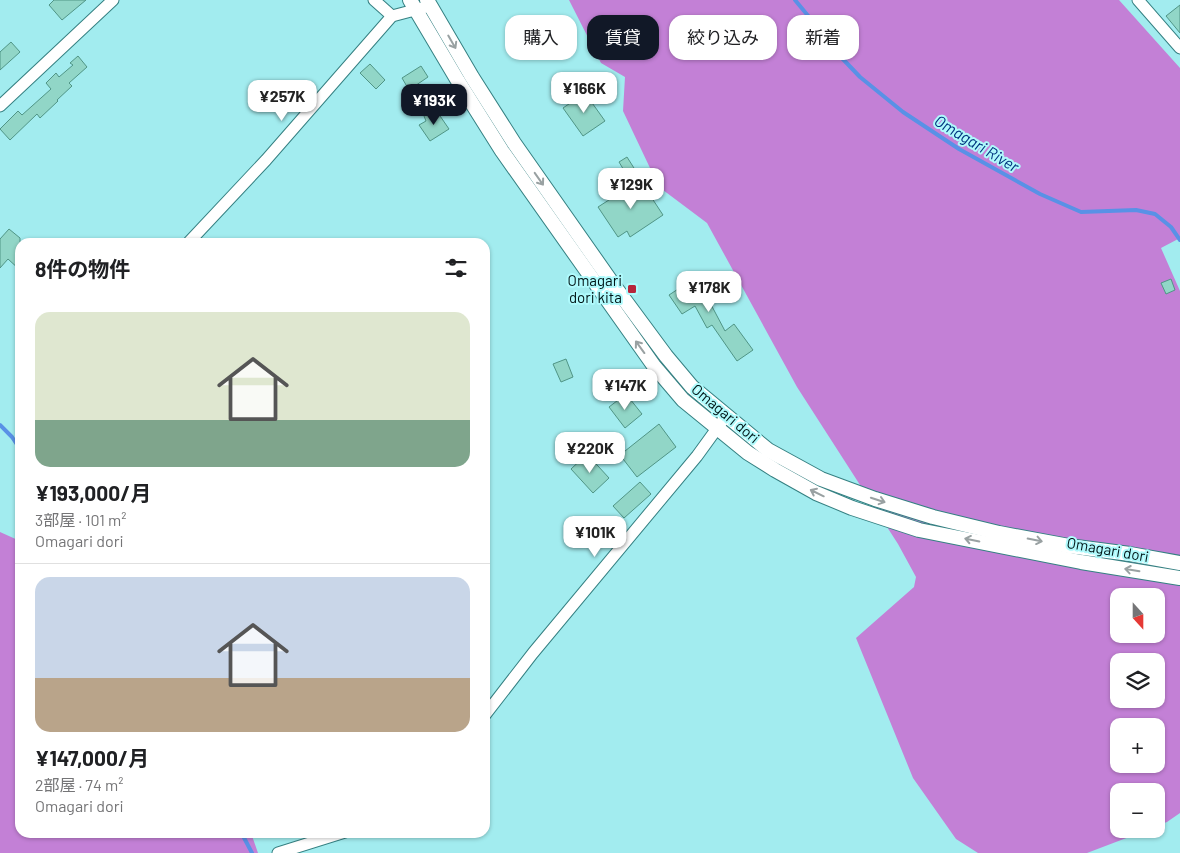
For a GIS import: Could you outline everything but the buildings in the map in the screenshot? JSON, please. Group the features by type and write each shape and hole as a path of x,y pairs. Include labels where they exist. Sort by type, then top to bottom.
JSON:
{"street":[{"path":"0,106 113,0"},
{"path":"374,0 392,16"},
{"path":"1138,0 1180,48"},
{"path":"194,238 266,160 392,16 413,5 429,3"},
{"name":"Omagari dori","path":"429,3 514,143 666,356 692,387 768,450 821,479 875,499 933,517 999,533 1180,563"},
{"name":"Omagari dori","path":"413,5 502,151 648,358 683,400 748,453 816,493 852,508 919,530 1081,562 1180,578"},
{"path":"490,709 533,653 697,456 726,416"},
{"path":"278,853 326,838"}],"shaded area":[{"path":"569,0 1119,0 1180,68 1180,238 1161,248 1180,291 1180,813 1165,823 1165,783 1110,783 1110,838 1126,838 1087,853 978,853 956,839 913,778 856,638 914,587 916,577 898,544 797,387 707,223 659,187 623,111 625,77 601,63 599,60 659,60 659,15 587,15 587,35"},
{"path":"0,532 15,539 15,838 253,838 258,853 0,853"}],"waterway":[{"name":"Omagari River","path":"795,0 839,55 860,77 903,112 959,149 1040,194 1081,212 1136,210 1155,214 1171,227 1180,240"},
{"path":"0,425 15,442"},
{"path":"244,838 252,853"}],"place":[{"name":"Omagari dori kita","path":"632,289"}]}
